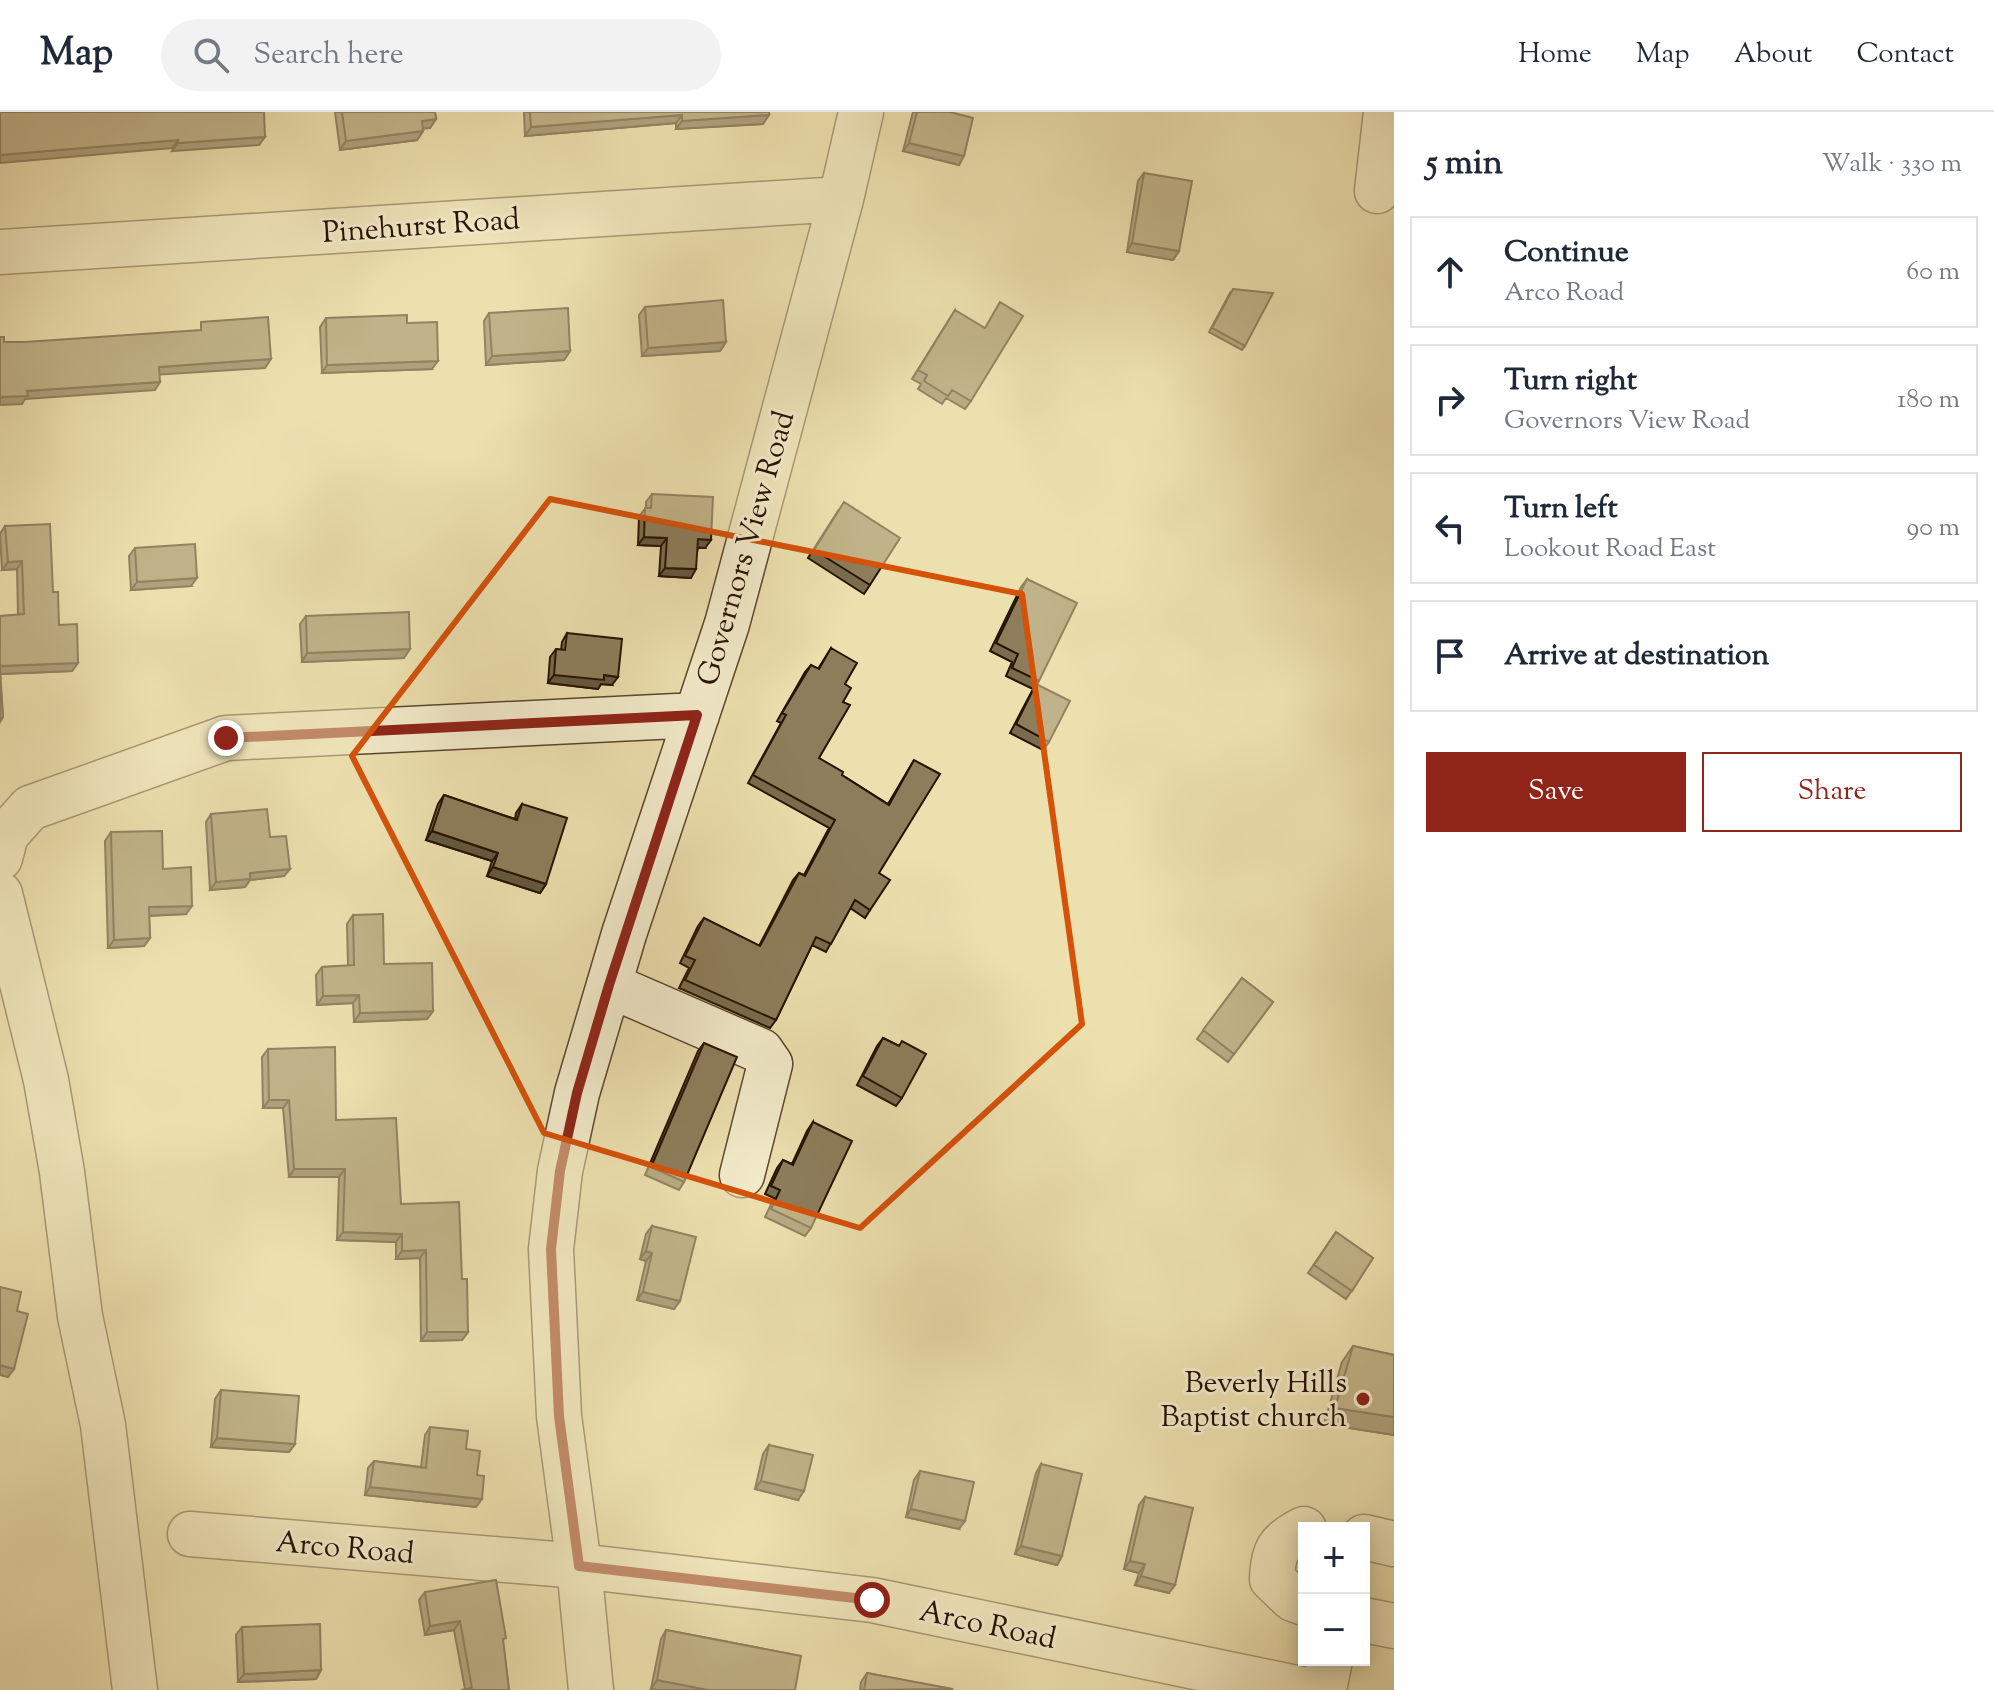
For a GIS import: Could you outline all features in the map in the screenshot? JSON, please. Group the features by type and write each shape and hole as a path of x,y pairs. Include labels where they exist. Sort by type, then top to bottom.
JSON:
{"street":[{"name":"Governors View Road","path":"591,1690 579,1566 559,1416 551,1249 560,1171 577,1093 609,985 727,624 841,199 861,112"},
{"path":"1377,191 1386,112"},
{"name":"Pinehurst Road","path":"0,252 841,199"},
{"path":"0,858 6,835 30,808 226,738 697,715"},
{"path":"0,894 46,1080 57,1142 80,1316 103,1425 135,1690"},
{"path":"609,985 761,1051 770,1064 742,1175"},
{"path":"1298,1532 1286,1538 1273,1556 1272,1579 1298,1601"},
{"name":"Arco Road","path":"190,1534 579,1566 872,1600 1306,1690"},
{"path":"1370,1538 1394,1544"},
{"path":"1370,1621 1394,1626"},
{"path":"1324,1690 1329,1666"}],"highlighted area":[{"path":"550,499 1022,594 1082,1024 860,1228 544,1133 352,756"}],"building":[{"path":"0,112 264,112 265,137 178,143 178,140 0,155"},
{"path":"342,112 435,112 436,119 422,121 423,131 346,141"},
{"path":"530,112 769,112 769,115 682,121 682,115 531,127"},
{"path":"917,112 950,112 973,118 964,156 909,143"},
{"path":"1144,173 1192,181 1179,251 1132,243"},
{"path":"1233,289 1273,293 1245,346 1212,328"},
{"path":"723,300 726,342 648,348 645,307"},
{"path":"1000,302 1023,316 971,401 952,390 948,396 924,381 927,375 918,370 955,310 985,328"},
{"path":"568,308 570,351 492,356 489,313"},
{"path":"407,315 407,323 437,322 438,361 327,365 326,318"},
{"path":"268,317 271,359 159,367 160,382 27,391 28,396 0,397 0,337 4,337 4,342 25,342 201,330 201,322"},
{"path":"652,494 713,497 711,540 698,539 696,569 665,568 667,538 644,537 645,508 651,508"},
{"path":"844,502 900,538 870,585 814,550"},
{"path":"50,524 53,592 58,592 59,625 77,624 78,663 0,666 0,616 24,614 22,561 8,562 5,526"},
{"path":"195,544 197,578 137,582 135,548"},
{"path":"1027,579 1077,603 1039,681 1012,668 1018,654 996,643"},
{"path":"409,612 410,649 307,653 306,616"},
{"path":"567,633 622,639 618,677 604,675 604,680 554,675 556,649 565,650"},
{"path":"831,648 857,663 845,684 851,688 843,702 850,705 819,758 889,805 914,760 940,774 879,873 890,880 870,910 855,900 831,944 816,937 776,1020 685,980 695,960 685,956 704,918 760,946 799,873 805,876 835,820 753,775 786,715 782,713 811,665 819,669"},
{"path":"0,669 3,717 0,718"},
{"path":"1036,684 1070,701 1049,742 1016,724"},
{"path":"444,795 517,820 522,804 567,818 546,884 493,867 498,853 432,831"},
{"path":"267,809 270,837 286,836 290,869 250,873 250,879 216,882 211,814"},
{"path":"162,831 163,869 191,867 192,906 149,907 150,938 114,940 111,832"},
{"path":"383,914 384,964 432,963 433,1011 360,1013 359,995 323,996 322,967 354,965 353,915"},
{"path":"1242,978 1273,1002 1234,1054 1203,1030"},
{"path":"883,1038 899,1046 902,1041 926,1054 902,1098 863,1076"},
{"path":"704,1043 737,1057 684,1182 651,1167"},
{"path":"335,1047 336,1120 396,1118 401,1204 459,1202 462,1279 467,1279 468,1332 427,1332 426,1250 402,1251 402,1234 343,1232 345,1169 294,1169 289,1100 269,1100 268,1049"},
{"path":"813,1122 852,1141 811,1228 771,1209 780,1190 771,1186 783,1160 793,1165"},
{"path":"652,1226 696,1237 680,1301 643,1292 652,1253 646,1251"},
{"path":"1336,1232 1373,1258 1352,1291 1314,1265"},
{"path":"0,1287 21,1292 17,1311 28,1314 14,1369 0,1365"},
{"name":"Beverly Hills Baptist church","path":"1353,1346 1394,1355 1394,1417 1335,1408"},
{"path":"221,1390 299,1396 295,1444 217,1438"},
{"path":"430,1427 468,1431 466,1449 480,1451 477,1475 484,1476 482,1499 370,1487 374,1461 426,1468"},
{"path":"769,1445 813,1455 804,1491 761,1481"},
{"path":"1041,1464 1082,1474 1062,1556 1021,1546"},
{"path":"920,1471 974,1482 965,1521 911,1509"},
{"path":"1145,1497 1193,1508 1175,1585 1141,1576 1145,1564 1130,1561"},
{"path":"496,1580 506,1638 503,1639 509,1690 461,1690 472,1688 460,1621 430,1626 425,1592"},
{"path":"320,1624 321,1670 244,1674 242,1627"},
{"path":"666,1630 801,1656 795,1690 708,1690 657,1680"},
{"path":"867,1673 953,1689 864,1690"}],"place":[{"name":"Beverly Hills Baptist church","path":"1363,1399"}],"route":[{"path":"226,738 697,715 624,934 577,1093 560,1171 551,1249 559,1416 579,1566 872,1600"}]}
